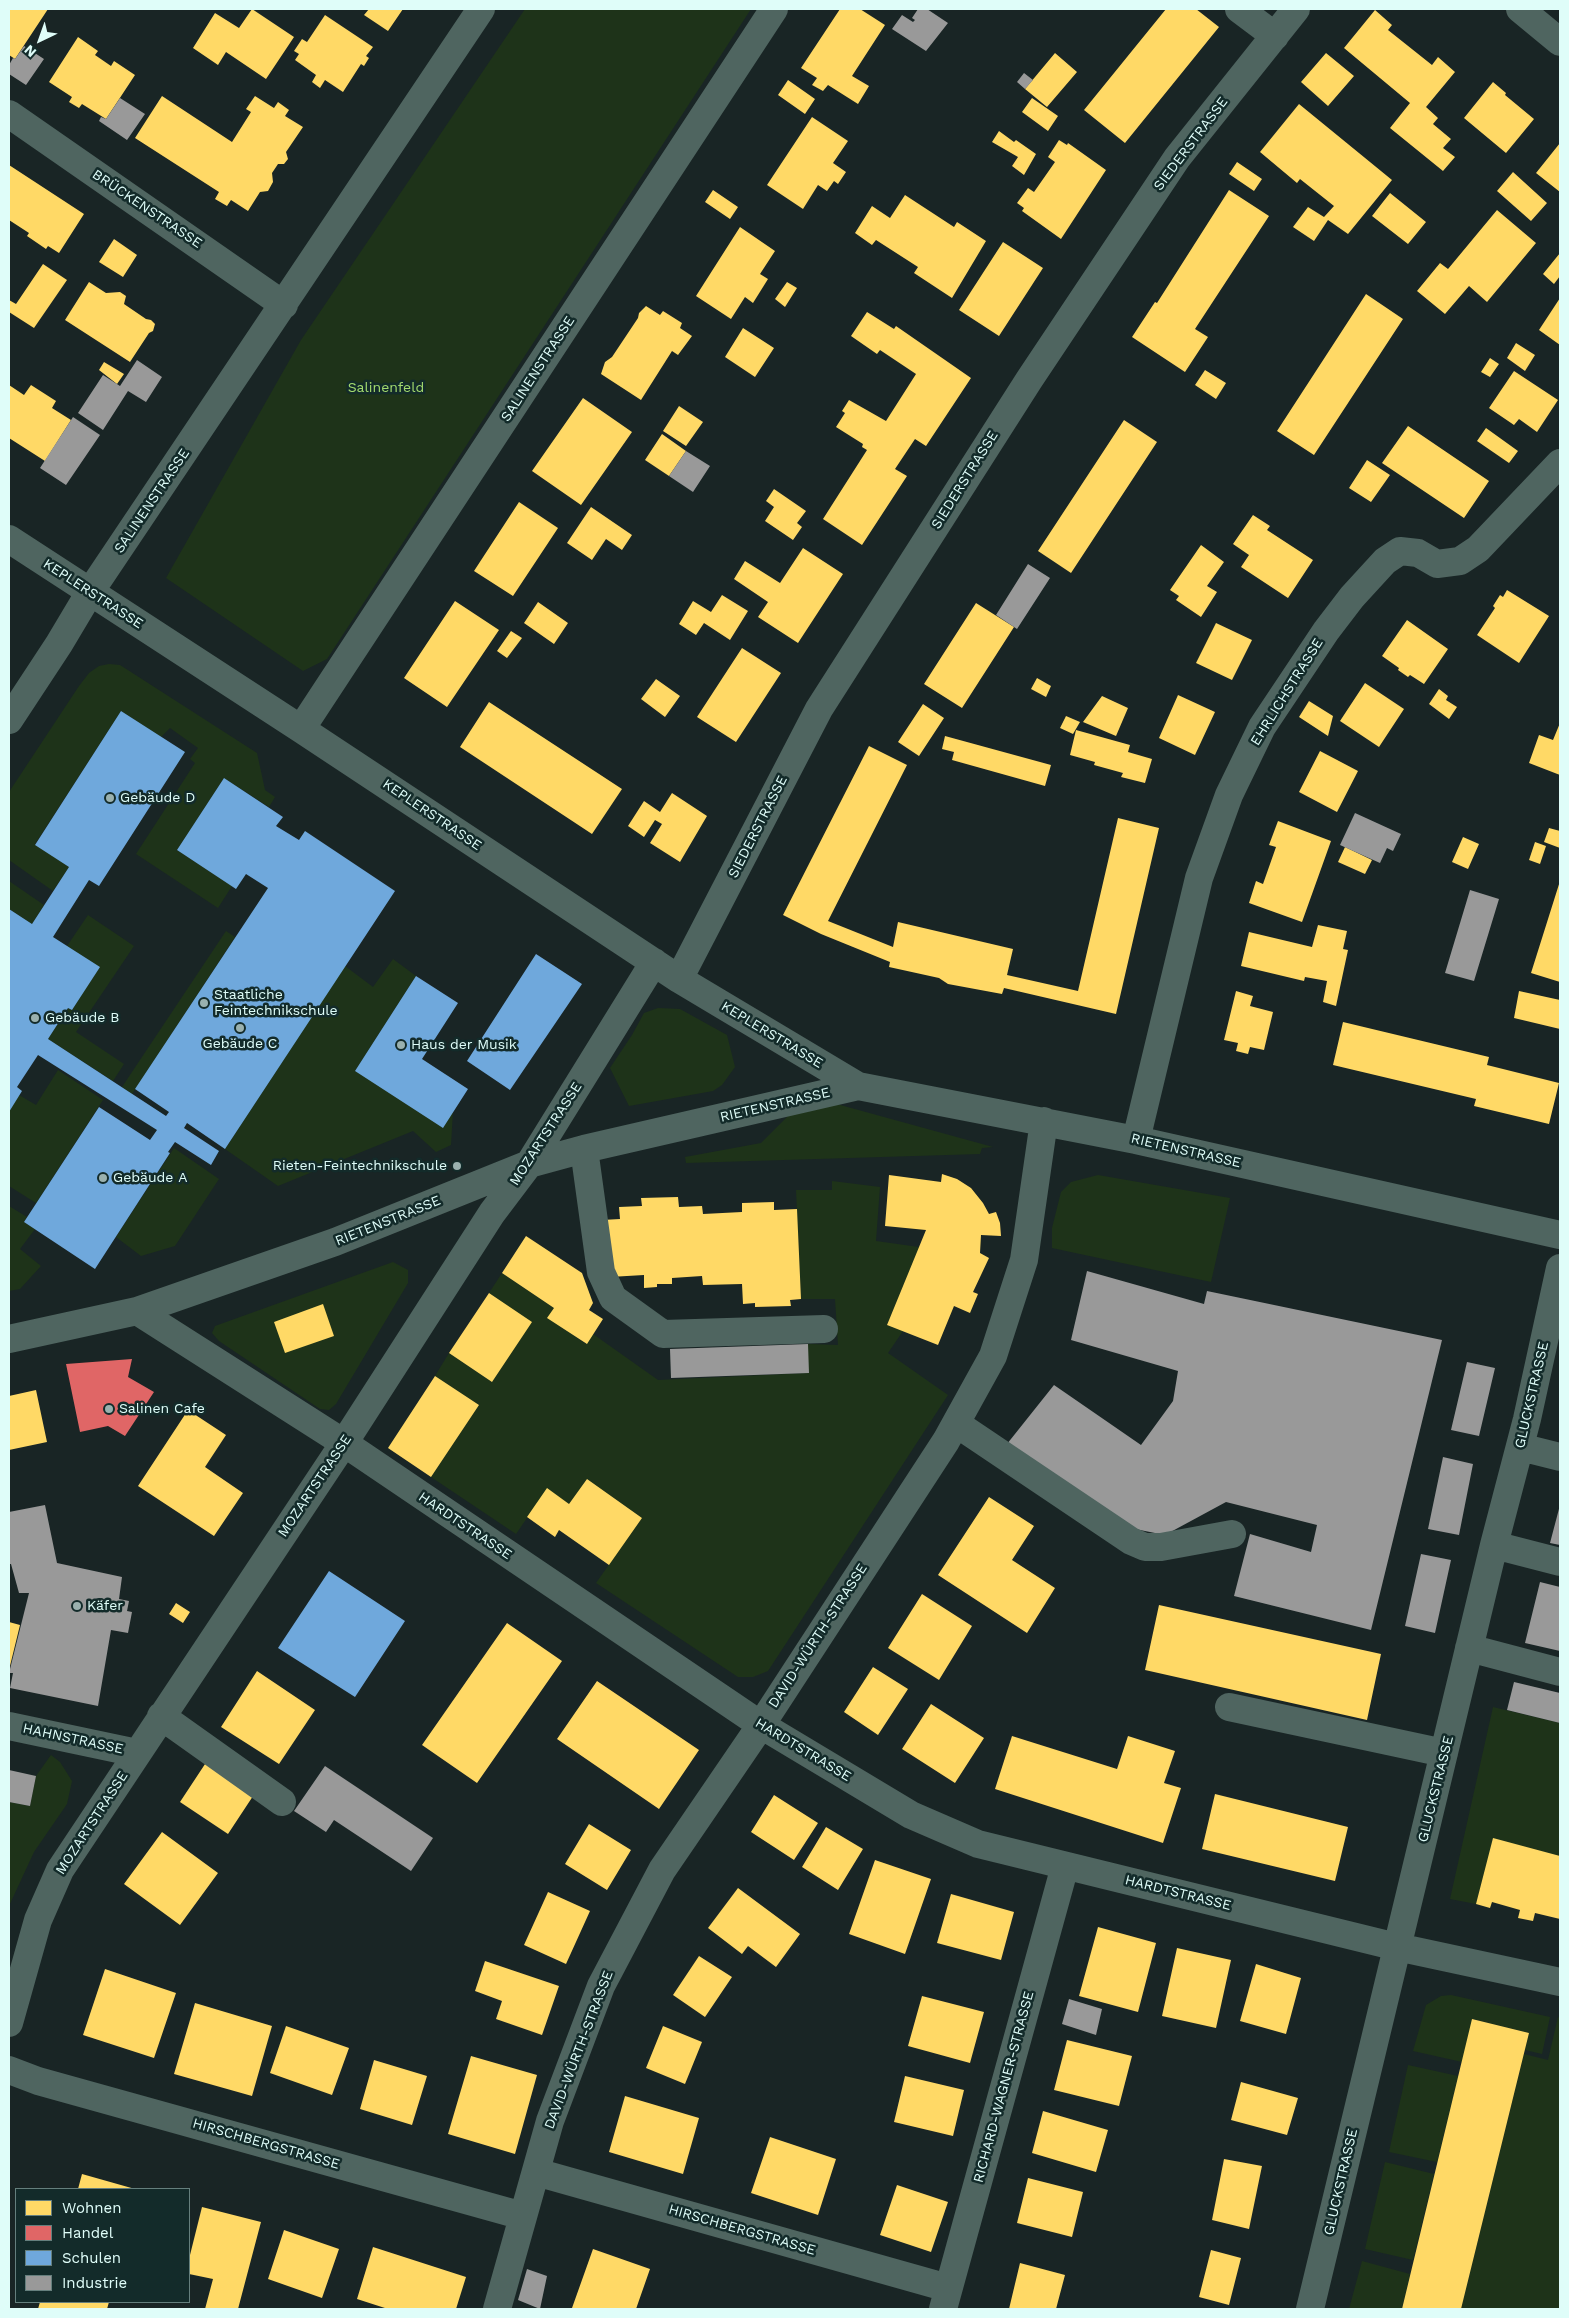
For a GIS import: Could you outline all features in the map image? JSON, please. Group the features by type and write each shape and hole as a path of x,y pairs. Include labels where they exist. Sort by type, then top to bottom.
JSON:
{"street":[{"name":"SALINENSTRASSE","path":"9,720 59,644 90,592 481,9"},
{"name":"SALINENSTRASSE","path":"301,729 774,9"},
{"path":"1239,9 1274,36"},
{"name":"SIEDERSTRASSE","path":"679,979 824,701 1029,380 1177,158 1296,9"},
{"path":"1520,9 1556,29"},
{"name":"BRÜCKENSTRASSE","path":"9,114 284,305"},
{"name":"EHRLICHSTRASSE","path":"1136,1140 1199,878 1229,795 1262,727 1331,624 1352,597 1385,561 1400,551 1418,553 1437,564 1460,561 1478,550 1560,463"},
{"name":"KEPLERSTRASSE","path":"9,539 679,979 858,1086"},
{"name":"MOZARTSTRASSE","path":"9,2023 38,1920 60,1870 344,1443 492,1213 529,1164 654,962"},
{"name":"RIETENSTRASSE","path":"9,1339 137,1311 335,1242 529,1164 858,1086 1136,1140 1560,1235"},
{"name":"DAVID-WÜRTH-STRASSE","path":"497,2309 550,2121 601,1986 662,1870 761,1725 957,1424 992,1356 1024,1260 1044,1121"},
{"path":"584,1150 601,1272 613,1298 663,1334 824,1329"},
{"name":"GLUCKSTRASSE","path":"1310,2309 1396,1947 1494,1545 1520,1447 1560,1268"},
{"name":"HARDTSTRASSE","path":"137,1311 344,1443 761,1725 911,1815 978,1844 1396,1947 1560,1982"},
{"path":"957,1424 1131,1541 1145,1547 1161,1547 1232,1534"},
{"path":"1520,1447 1560,1457"},
{"path":"1494,1545 1560,1562"},
{"path":"1469,1648 1560,1672"},
{"path":"1229,1707 1444,1753"},
{"path":"161,1716 282,1802"},
{"name":"HAHNSTRASSE","path":"9,1726 137,1752"},
{"name":"RICHARD-WAGNER-STRASSE","path":"946,2299 1065,1866"},
{"name":"HIRSCHBERGSTRASSE","path":"9,2070 47,2083 523,2216"},
{"name":"HIRSCHBERGSTRASSE","path":"536,2172 946,2299"}],"green space":[{"name":"Salinenfeld","path":"525,9 751,9 327,659 303,671 166,578 301,340"},
{"path":"109,664 120,665 257,753 265,790 275,797 269,807 224,778 177,850 232,886 218,908 136,854 195,763 190,759 198,748 170,728 161,737 121,711 35,844 69,867 53,891 9,860 9,792 89,673 99,666"},
{"path":"9,881 44,905 32,924 9,909"},
{"path":"88,915 134,946 76,1032 124,1064 113,1081 48,1039 68,1008 72,1010 99,967 67,946"},
{"path":"226,931 235,937 132,1094 122,1087"},
{"path":"393,959 416,976 355,1071 453,1111 451,1145 436,1152 413,1131 278,1186 225,1149 345,966 373,987"},
{"path":"658,1008 680,1009 727,1035 735,1067 722,1085 713,1091 629,1106 610,1068 644,1013"},
{"path":"58,1070 103,1100 36,1203 9,1186 9,1112 19,1095 36,1105"},
{"path":"833,1103 993,1147 982,1148 980,1154 686,1163 685,1157 761,1143 790,1114"},
{"path":"174,1148 219,1179 175,1246 141,1256 116,1237"},
{"path":"1098,1175 1230,1198 1211,1282 1052,1248 1052,1228 1061,1192 1071,1182"},
{"path":"832,1181 880,1187 876,1241 919,1247 887,1325 903,1331 888,1353 948,1395 768,1671 753,1677 738,1677 596,1583 642,1518 587,1479 569,1504 547,1489 516,1534 431,1477 479,1405 435,1376 449,1353 492,1382 531,1322 489,1293 502,1273 554,1308 548,1318 586,1344 593,1334 658,1380 808,1373 808,1344 838,1345 835,1299 801,1299 796,1190 832,1190"},
{"path":"9,1206 27,1217 24,1222 35,1229 20,1249 41,1266 20,1289 9,1291"},
{"path":"393,1262 408,1270 408,1283 336,1404 329,1410 320,1409 219,1341 212,1333 215,1326"},
{"path":"1493,1707 1560,1723 1560,1856 1493,1839 1476,1904 1450,1899"},
{"path":"51,1755 60,1762 72,1781 67,1804 34,1852 9,1906 9,1802 30,1806 36,1776"},
{"path":"1451,1995 1550,2017 1542,2054 1525,2050 1529,2033 1473,2019 1462,2062 1413,2051 1426,2005 1441,1996"},
{"path":"1558,2017 1560,2018 1560,2309 1461,2309 1524,2054 1548,2060"},
{"path":"1408,2065 1458,2076 1437,2162 1389,2152"},
{"path":"1385,2162 1434,2174 1413,2260 1365,2249"},
{"path":"1362,2261 1410,2274 1402,2309 1349,2309"}],"building: Wohnen":[{"path":"9,9 48,9 15,59 9,55"},
{"path":"252,9 294,37 266,79 226,52 218,65 193,48 215,13 239,28"},
{"path":"369,9 403,9 388,31 364,15"},
{"path":"840,9 860,9 885,25 852,76 869,86 858,104 828,85 823,91 812,85 817,78 801,68"},
{"path":"1166,9 1196,9 1219,27 1125,143 1084,110"},
{"path":"1375,10 1392,25 1388,30 1432,65 1438,57 1455,72 1426,107 1438,118 1433,124 1451,139 1443,148 1455,157 1443,171 1390,128 1410,103 1344,48"},
{"path":"325,15 373,47 366,56 369,58 364,66 361,64 343,92 325,80 320,88 312,82 316,75 295,60 299,54 294,51 302,39 307,42"},
{"path":"78,37 98,51 95,55 111,66 114,61 135,75 106,119 82,104 79,108 69,102 72,97 49,82"},
{"path":"1055,53 1077,72 1047,107 1025,89"},
{"path":"1326,53 1354,76 1328,106 1301,82"},
{"path":"788,80 815,99 805,114 778,95"},
{"path":"1493,82 1506,93 1505,95 1534,119 1506,153 1464,118"},
{"path":"162,96 232,142 251,112 246,109 255,96 274,108 278,102 289,110 285,116 303,127 286,152 288,159 284,164 278,164 272,173 273,182 268,191 260,192 248,211 231,200 227,206 215,199 219,192 135,138"},
{"path":"1032,98 1058,116 1048,131 1022,112"},
{"path":"1299,104 1392,180 1348,234 1328,220 1314,241 1293,227 1308,207 1324,217 1334,206 1300,179 1297,183 1260,152"},
{"path":"812,117 848,141 833,163 846,172 838,184 834,181 827,191 818,185 803,209 767,185"},
{"path":"999,131 1036,154 1024,175 1012,166 1018,157 992,142"},
{"path":"1059,140 1067,145 1068,143 1106,170 1061,239 1022,211 1024,208 1017,203 1028,188 1034,192 1055,162 1048,157"},
{"path":"1560,143 1560,192 1536,173"},
{"path":"1237,162 1262,179 1254,191 1229,174"},
{"path":"9,165 84,214 59,253 48,246 46,249 27,236 29,233 9,220"},
{"path":"1513,172 1547,203 1531,221 1497,191"},
{"path":"713,190 738,207 730,219 705,202"},
{"path":"1229,190 1269,216 1195,329 1208,337 1185,372 1132,337 1155,302 1157,303"},
{"path":"1390,193 1426,222 1408,244 1372,216"},
{"path":"905,195 954,227 957,222 986,241 952,298 914,273 918,267 876,240 872,245 855,233 872,206 890,218"},
{"path":"1497,210 1536,243 1487,302 1469,286 1445,314 1417,291 1440,263 1448,269"},
{"path":"740,227 775,251 760,274 768,279 753,303 745,297 731,319 696,296"},
{"path":"114,239 137,255 123,277 99,262"},
{"path":"1003,242 1043,268 999,336 959,310"},
{"path":"1560,253 1560,276 1554,284 1543,274"},
{"path":"43,264 67,280 34,328 9,312 9,300 16,304"},
{"path":"89,282 106,293 120,292 126,296 124,304 155,324 153,331 149,333 130,362 65,320"},
{"path":"787,282 797,288 785,307 775,299"},
{"path":"1366,294 1403,319 1314,455 1277,431"},
{"path":"1560,298 1560,345 1539,330"},
{"path":"646,306 660,315 663,311 682,323 680,328 692,336 678,355 672,351 641,400 601,374 605,362 612,357 638,318 639,313"},
{"path":"867,312 894,329 896,326 971,378 926,446 915,439 895,469 907,476 862,545 823,519 867,450 862,447 863,444 836,427 845,413 842,411 849,400 886,421 916,374 880,350 877,354 851,336"},
{"path":"743,328 774,348 755,377 725,357"},
{"path":"1516,343 1535,355 1525,371 1507,358"},
{"path":"1490,358 1499,364 1490,377 1481,372"},
{"path":"104,362 124,374 117,384 99,370"},
{"path":"1205,370 1226,383 1216,399 1195,385"},
{"path":"1514,371 1558,400 1537,432 1519,419 1514,425 1489,408"},
{"path":"9,385 24,395 31,385 56,401 52,408 71,420 45,461 9,438"},
{"path":"583,398 632,432 581,505 532,471"},
{"path":"679,406 703,422 686,446 663,431"},
{"path":"1124,420 1157,442 1071,573 1038,551"},
{"path":"1408,426 1489,481 1464,518 1382,463"},
{"path":"1486,428 1518,451 1509,463 1477,441"},
{"path":"662,434 686,451 669,476 645,460"},
{"path":"1367,460 1390,475 1371,502 1349,488"},
{"path":"774,489 806,511 797,523 802,527 793,540 765,521 774,507 766,501"},
{"path":"519,502 558,528 513,596 474,571"},
{"path":"591,507 632,535 622,550 606,539 592,560 567,543"},
{"path":"1253,515 1270,526 1267,530 1313,560 1288,598 1241,567 1249,555 1233,544"},
{"path":"1201,545 1224,562 1207,586 1217,592 1201,617 1176,600 1179,596 1170,590"},
{"path":"803,548 843,574 798,643 758,617 768,602 734,579 745,561 780,583"},
{"path":"1507,590 1549,616 1519,663 1477,635 1495,608 1493,606 1500,595 1503,597"},
{"path":"722,595 748,611 730,640 704,623 696,635 679,624 693,601 711,612"},
{"path":"455,601 499,630 447,707 404,678"},
{"path":"538,602 568,623 554,644 524,623"},
{"path":"976,603 1014,627 962,708 924,684"},
{"path":"1407,620 1448,649 1424,684 1410,675 1408,677 1382,656"},
{"path":"1216,623 1252,640 1232,680 1196,663"},
{"path":"511,631 522,638 507,658 497,651"},
{"path":"742,648 781,673 736,742 697,717"},
{"path":"1037,678 1051,686 1046,697 1031,689"},
{"path":"656,679 680,696 665,717 641,699"},
{"path":"1365,683 1404,709 1379,747 1340,721"},
{"path":"1439,689 1448,696 1446,700 1457,707 1449,719 1429,704"},
{"path":"1178,695 1215,712 1195,755 1159,738"},
{"path":"1102,696 1128,708 1116,736 1083,722"},
{"path":"1309,701 1333,716 1328,736 1299,717"},
{"path":"489,702 622,789 592,834 460,747"},
{"path":"923,704 944,718 919,756 898,742"},
{"path":"1066,716 1080,722 1073,734 1060,728"},
{"path":"1560,723 1560,775 1529,763 1539,735 1553,740"},
{"path":"1076,730 1130,745 1128,752 1152,759 1145,783 1121,777 1123,773 1094,765 1095,762 1070,755"},
{"path":"945,736 1051,765 1045,786 952,760 954,752 942,749"},
{"path":"869,746 907,765 828,921 893,947 898,922 1013,949 1007,975 1078,991 1118,818 1159,828 1116,1014 1004,988 1002,994 948,984 939,978 889,967 890,962 821,934 783,915"},
{"path":"1320,751 1358,771 1337,812 1299,792"},
{"path":"672,793 707,816 680,862 650,843 662,824 655,820 644,837 628,826 644,801 660,812"},
{"path":"1278,821 1331,841 1302,922 1249,903 1256,881 1263,884 1276,847 1269,845"},
{"path":"1549,828 1560,831 1560,848 1544,842"},
{"path":"1463,837 1479,844 1468,869 1452,862"},
{"path":"1535,842 1546,846 1540,864 1529,860"},
{"path":"1345,847 1372,860 1365,874 1338,862"},
{"path":"1560,881 1560,982 1531,973"},
{"path":"1318,925 1347,931 1343,949 1348,950 1336,1006 1323,1002 1327,981 1305,977 1304,981 1241,966 1249,932 1312,947"},
{"path":"1236,991 1253,996 1250,1006 1273,1012 1264,1050 1250,1047 1248,1054 1236,1051 1238,1043 1224,1040"},
{"path":"1519,991 1560,1000 1560,1029 1514,1018"},
{"path":"1343,1022 1489,1057 1487,1065 1559,1083 1549,1124 1474,1106 1476,1099 1333,1065"},
{"path":"942,1174 957,1179 971,1188 989,1214 996,1212 1000,1223 1001,1236 981,1235 980,1253 989,1258 973,1292 978,1294 970,1313 954,1306 938,1345 887,1325 926,1230 885,1226 889,1175 941,1182"},
{"path":"678,1197 679,1207 702,1206 703,1214 742,1212 742,1203 774,1202 774,1210 797,1209 801,1299 790,1300 791,1306 755,1307 755,1303 743,1304 742,1284 703,1285 702,1276 672,1278 672,1284 657,1284 657,1287 644,1288 644,1275 610,1277 602,1220 620,1219 619,1207 642,1206 641,1198"},
{"path":"526,1236 582,1273 593,1303 589,1310 603,1319 587,1344 547,1318 554,1308 502,1273"},
{"path":"489,1293 532,1322 492,1382 449,1353"},
{"path":"323,1304 334,1336 285,1353 274,1322"},
{"path":"435,1376 479,1405 431,1477 388,1448"},
{"path":"36,1390 47,1442 9,1450 9,1396"},
{"path":"188,1410 226,1435 205,1467 243,1493 214,1536 138,1486"},
{"path":"587,1479 642,1518 609,1565 559,1530 555,1537 527,1517 547,1488 569,1504"},
{"path":"989,1497 1034,1526 1012,1560 1055,1588 1027,1633 938,1575"},
{"path":"922,1594 972,1626 939,1680 888,1648"},
{"path":"176,1603 190,1612 183,1623 169,1614"},
{"path":"1159,1605 1381,1654 1367,1720 1145,1670"},
{"path":"9,1622 20,1625 9,1670"},
{"path":"507,1623 562,1661 477,1783 422,1745"},
{"path":"873,1667 908,1689 878,1735 844,1712"},
{"path":"257,1671 315,1710 279,1764 221,1727"},
{"path":"597,1681 699,1750 659,1809 557,1739"},
{"path":"931,1704 984,1738 955,1783 902,1749"},
{"path":"1012,1736 1117,1769 1128,1736 1175,1751 1164,1783 1181,1788 1163,1843 995,1789"},
{"path":"209,1758 257,1790 228,1834 180,1802"},
{"path":"1215,1794 1348,1827 1335,1881 1202,1849"},
{"path":"774,1795 818,1823 794,1860 751,1832"},
{"path":"589,1824 631,1850 607,1890 565,1864"},
{"path":"826,1827 863,1849 838,1890 802,1867"},
{"path":"162,1832 218,1873 180,1925 124,1884"},
{"path":"1493,1838 1560,1856 1560,1919 1535,1913 1533,1921 1518,1918 1520,1910 1492,1902 1490,1908 1476,1904"},
{"path":"875,1860 931,1879 905,1954 849,1934"},
{"path":"738,1888 800,1934 776,1967 748,1946 742,1954 708,1928"},
{"path":"548,1892 590,1911 566,1964 524,1945"},
{"path":"951,1894 1014,1912 1001,1960 937,1943"},
{"path":"1098,1927 1156,1943 1138,2012 1079,1996"},
{"path":"1177,1948 1231,1960 1216,2028 1162,2016"},
{"path":"699,1956 732,1977 705,2017 673,1995"},
{"path":"485,1961 559,1986 542,2035 496,2019 502,2001 475,1991"},
{"path":"1256,1964 1301,1978 1286,2034 1240,2021"},
{"path":"105,1969 176,1993 154,2058 83,2035"},
{"path":"922,1996 984,2012 970,2063 908,2046"},
{"path":"195,2003 272,2026 252,2096 174,2074"},
{"path":"1472,2019 1529,2033 1461,2309 1402,2309"},
{"path":"286,2026 349,2048 332,2095 270,2073"},
{"path":"663,2026 702,2042 685,2084 646,2068"},
{"path":"1067,2040 1132,2056 1119,2106 1054,2090"},
{"path":"471,2056 537,2075 515,2154 448,2134"},
{"path":"374,2060 427,2076 412,2125 360,2109"},
{"path":"905,2076 964,2090 953,2136 894,2122"},
{"path":"1241,2082 1298,2098 1287,2135 1231,2120"},
{"path":"625,2096 699,2118 683,2174 609,2152"},
{"path":"1043,2111 1108,2130 1096,2172 1032,2153"},
{"path":"770,2137 836,2159 818,2215 751,2193"},
{"path":"1224,2159 1262,2166 1249,2229 1212,2220"},
{"path":"82,2174 131,2188 78,2188"},
{"path":"1028,2178 1083,2192 1072,2237 1017,2223"},
{"path":"897,2185 948,2202 931,2252 880,2235"},
{"path":"202,2207 261,2222 238,2309 205,2309 213,2279 190,2274 190,2255"},
{"path":"284,2230 339,2249 322,2298 268,2279"},
{"path":"373,2247 466,2277 456,2309 388,2309 357,2299"},
{"path":"593,2249 650,2269 636,2309 572,2308"},
{"path":"1211,2250 1241,2258 1229,2305 1199,2297"},
{"path":"1020,2263 1065,2275 1056,2309 1009,2309"},
{"path":"40,2303 109,2303 107,2309 38,2309"}],"building: Handel":[{"name":"Salinen Cafe","path":"132,1359 128,1377 154,1392 125,1436 108,1426 80,1432 66,1364"}],"building: Schulen":[{"path":"121,711 185,752 99,886 89,880 53,937 100,967 72,1010 68,1008 48,1039 166,1116 169,1112 135,1089 268,888 246,874 236,889 177,850 224,778 283,817 276,826 299,840 305,831 395,891 225,1149 187,1123 184,1128 219,1151 211,1165 175,1142 168,1152 170,1153 95,1269 24,1222 99,1107 150,1140 157,1130 38,1055 17,1087 22,1091 9,1112 9,909 32,924 69,867 35,845"},
{"path":"536,954 582,984 510,1090 467,1061"},
{"name":"Haus der Musik","path":"416,976 458,1003 422,1059 468,1089 443,1128 355,1071"},
{"path":"329,1571 405,1621 355,1697 278,1648"}],"building: Industrie":[{"path":"918,9 927,9 948,23 926,51 892,29 902,15 913,22 915,20 912,18"},
{"path":"24,46 44,59 26,85 9,74 9,65"},
{"path":"1024,73 1033,80 1025,89 1017,82"},
{"path":"120,98 145,114 127,140 99,121 101,117 106,119"},
{"path":"137,360 162,377 146,402 128,391 103,430 78,413 103,375 120,386"},
{"path":"73,417 100,435 66,485 40,468"},
{"path":"686,451 710,466 693,492 669,476"},
{"path":"1028,564 1050,578 1017,629 996,615"},
{"path":"1355,813 1401,834 1393,851 1387,848 1380,863 1340,845"},
{"path":"1470,890 1499,899 1474,981 1445,973"},
{"path":"1087,1271 1204,1304 1207,1291 1442,1340 1371,1630 1234,1596 1250,1534 1311,1552 1317,1525 1226,1502 1165,1535 1120,1526 1003,1449 1054,1385 1141,1445 1173,1401 1178,1371 1071,1340"},
{"path":"808,1344 809,1373 671,1378 670,1349"},
{"path":"1467,1362 1495,1368 1479,1436 1451,1430"},
{"path":"1443,1457 1473,1464 1459,1535 1428,1529"},
{"name":"Käfer","path":"45,1505 57,1563 122,1577 119,1599 129,1601 127,1611 132,1612 128,1633 111,1630 98,1706 10,1688 13,1673 9,1673 29,1593 19,1593 11,1564 9,1564 9,1512"},
{"path":"1560,1505 1560,1545 1550,1543"},
{"path":"1421,1554 1451,1560 1435,1633 1405,1626"},
{"path":"1540,1582 1560,1587 1560,1651 1525,1643"},
{"path":"1514,1682 1560,1693 1560,1723 1507,1710"},
{"path":"325,1766 433,1838 411,1871 334,1820 326,1832 294,1811"},
{"path":"9,1770 36,1776 30,1806 9,1802"},
{"path":"1069,1999 1102,2009 1096,2035 1062,2024"},
{"path":"527,2269 547,2276 540,2309 518,2300"}],"place":[{"name":"Gebäude D","path":"110,798"},
{"name":"Staatliche Feintechnikschule","path":"204,1003"},
{"name":"Gebäude B","path":"35,1018"},
{"name":"Gebäude C","path":"240,1028"},
{"name":"Haus der Musik","path":"401,1045"},
{"name":"Rieten-Feintechnikschule","path":"457,1166"},
{"name":"Gebäude A","path":"103,1178"},
{"name":"Salinen Cafe","path":"109,1409"},
{"name":"Käfer","path":"77,1606"}]}
